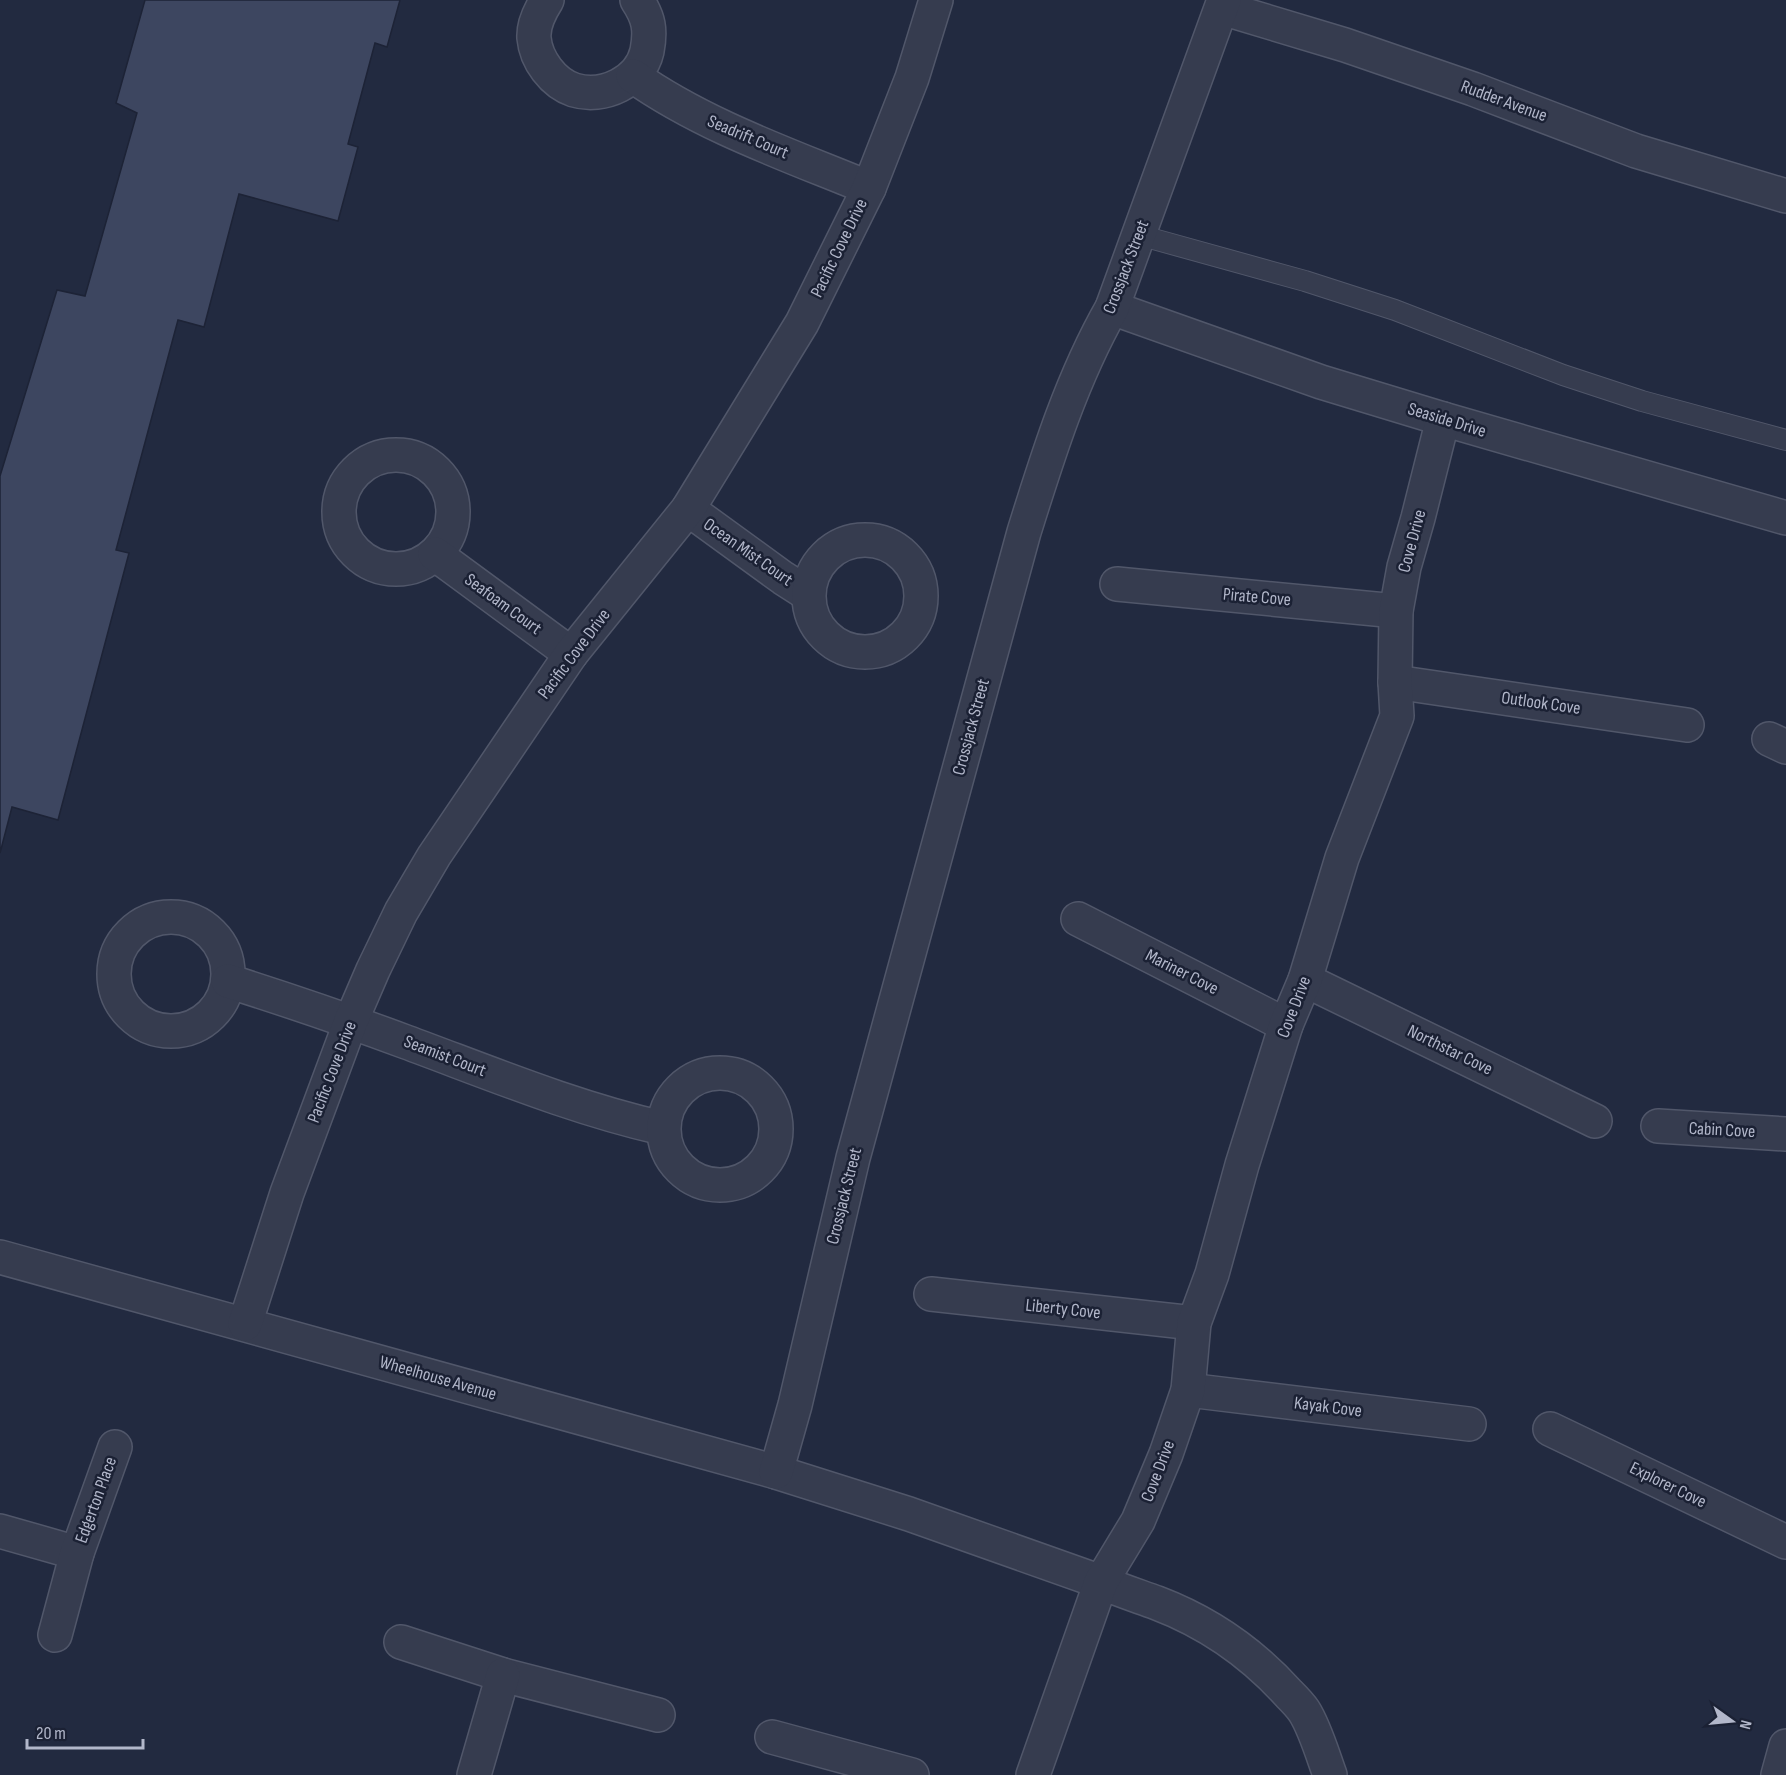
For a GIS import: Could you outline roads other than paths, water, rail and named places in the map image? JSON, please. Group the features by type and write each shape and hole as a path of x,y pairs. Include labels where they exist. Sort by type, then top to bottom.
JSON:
{"street":[{"path":"547,0 538,14 534,37 540,60 554,78 574,90 598,92 622,84 633,76 645,57 650,35 645,12 637,0"},
{"name":"Pacific Cove Drive","path":"245,1324 287,1193 351,1021 401,912 434,856 571,654 688,509 802,323 869,188 912,78 936,0"},
{"name":"Rudder Avenue","path":"1223,4 1473,89 1636,151 1786,196"},
{"name":"Crossjack Street","path":"776,1472 795,1405 853,1158 1024,531 1054,438 1093,341 1112,308 1223,4"},
{"name":"Seadrift Court","path":"633,76 661,96 691,112 747,138 869,188"},
{"name":"Seaside Drive","path":"1112,308 1322,382 1786,518"},
{"name":"Cove Drive","path":"1034,1775 1101,1582 1138,1521 1166,1454 1188,1390 1194,1323 1212,1274 1242,1165 1286,1025 1305,980 1342,858 1397,716 1396,611 1404,567 1443,419"},
{"name":"Ocean Mist Court","path":"688,509 808,594"},
{"name":"Seafoam Court","path":"435,554 571,654"},
{"name":"Pirate Cove","path":"1118,584 1396,611"},
{"name":"Outlook Cove","path":"1395,682 1687,725"},
{"name":"Mariner Cove","path":"1077,919 1286,1025"},
{"name":"Northstar Cove","path":"1305,980 1596,1121"},
{"name":"Seamist Court","path":"228,981 351,1021 521,1085 620,1118 662,1128"},
{"name":"Cabin Cove","path":"1658,1126 1786,1134"},
{"name":"Wheelhouse Avenue","path":"0,1257 776,1472 875,1503 1101,1582"},
{"name":"Liberty Cove","path":"931,1294 1194,1323"},
{"name":"Kayak Cove","path":"1188,1390 1468,1424"},
{"name":"Explorer Cove","path":"1550,1429 1786,1542"},
{"name":"Edgerton Place","path":"55,1635 77,1553 115,1447"},
{"name":"Edgerton Place","path":"0,1531 77,1553"},
{"path":"1101,1582 1190,1617 1221,1635 1250,1656 1304,1711 1320,1745 1330,1775"},
{"path":"401,1642 503,1675 658,1714"},
{"path":"474,1775 503,1675"},
{"path":"772,1737 912,1775"},
{"path":"1778,1775 1786,1746"}],"lane":[{"path":"1139,235 1305,281 1395,310 1563,375 1631,398 1786,440"}]}
